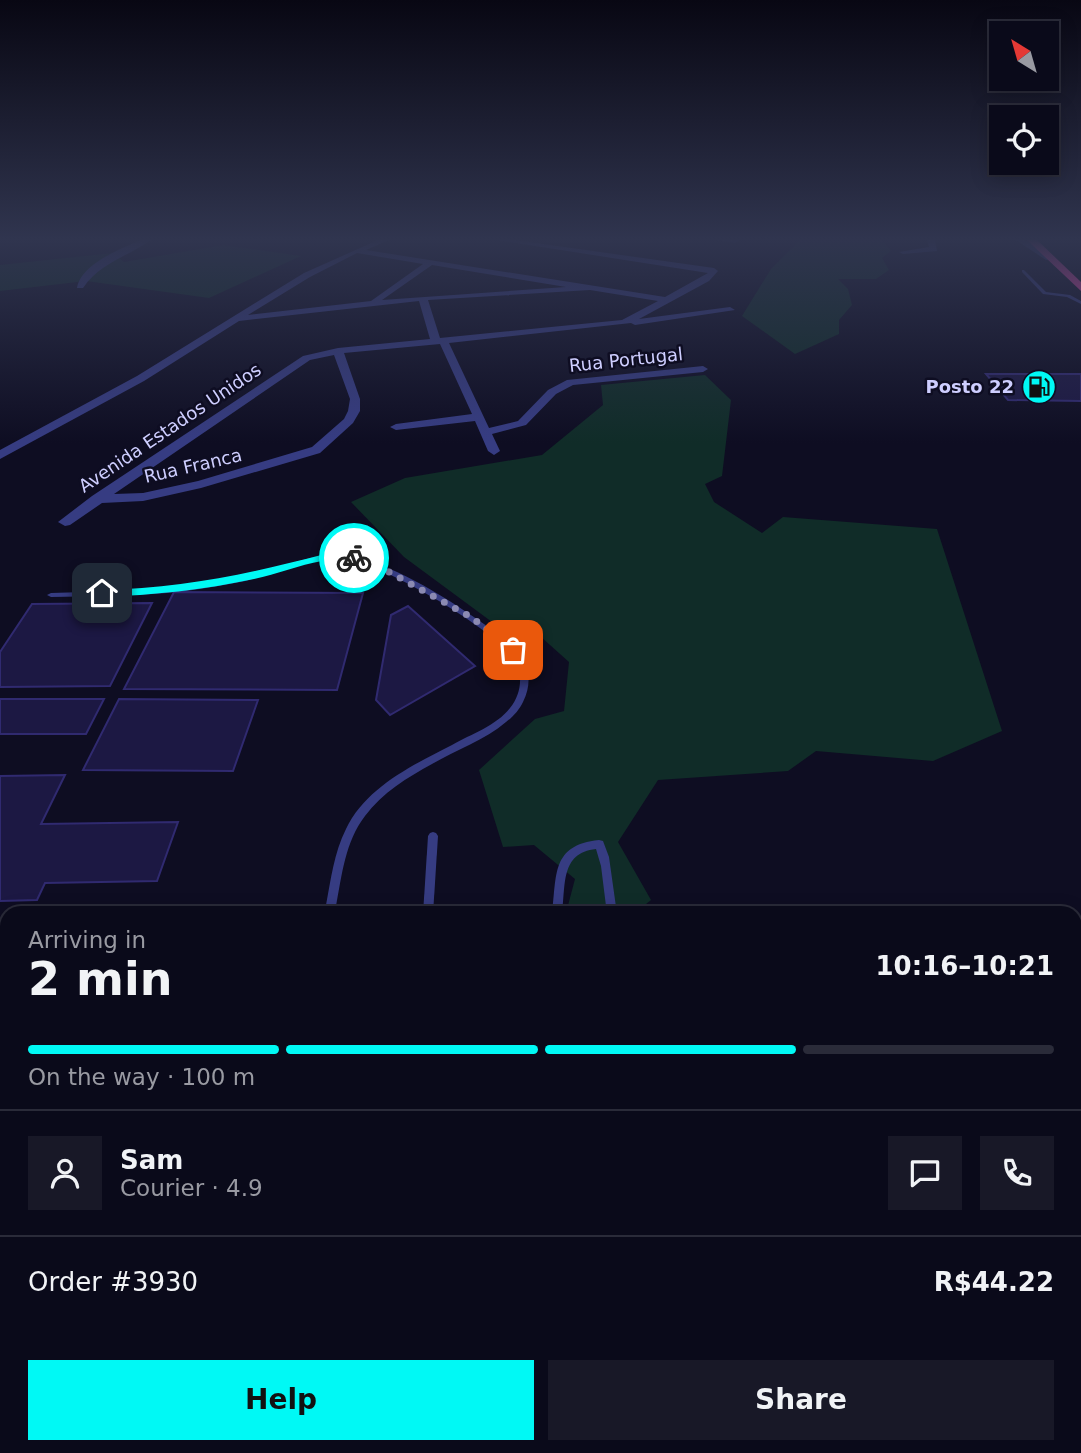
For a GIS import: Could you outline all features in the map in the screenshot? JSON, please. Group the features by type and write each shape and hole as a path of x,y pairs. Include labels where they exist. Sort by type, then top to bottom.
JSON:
{"street":[{"path":"0,455 183,354 253,308"},
{"path":"234,320 333,308"},
{"path":"428,308 440,342 494,451"},
{"path":"624,323 652,308"},
{"name":"Avenida Estados Unidos","path":"65,522 296,363 321,354 587,328 730,310"},
{"name":"Rua Franca","path":"97,499 143,497 201,484 296,457 328,443 354,411 355,399 338,351"},
{"name":"Rua Portugal","path":"485,432 522,423 552,392 571,382 703,369"},
{"path":"396,427 478,417"}],"lane":[{"path":"51,595 153,592 205,586 256,576 325,557 345,556 389,572 471,617 513,650 524,666 525,690 514,710 492,727 379,793 358,819 343,846 331,906"},
{"path":"429,906 433,836"},
{"path":"557,906 560,875 571,851 587,844 599,844 604,850 610,906"}],"green space":[{"path":"747,308 850,308 839,320 839,334 795,354 742,316"},
{"path":"705,375 731,400 722,476 705,484 714,502 762,533 783,517 937,529 1002,731 933,761 816,751 788,771 658,780 618,842 651,900 644,906 568,906 575,879 534,845 503,847 479,770 535,719 564,711 569,662 522,620 492,622 404,557 351,502 405,478 542,455 603,405 601,385"}],"building":[{"name":"Posto 22","path":"986,374 1081,374 1081,401 1008,400"},
{"path":"174,592 363,593 337,690 124,689"},
{"path":"152,603 110,686 0,687 0,652 32,604"},
{"path":"408,606 475,666 390,715 376,700 391,615"},
{"path":"0,699 104,699 86,734 0,734"},
{"path":"119,699 258,700 233,771 83,770"},
{"path":"65,775 41,824 178,822 157,881 45,883 37,900 0,901 0,776"}],"way so far":[{"path":"354,558 389,572 471,617 513,650"}],"place":[{"name":"Posto 22","path":"1039,387"}],"route":[{"path":"102,593 153,592 205,586 256,576 325,557 354,558"}]}
